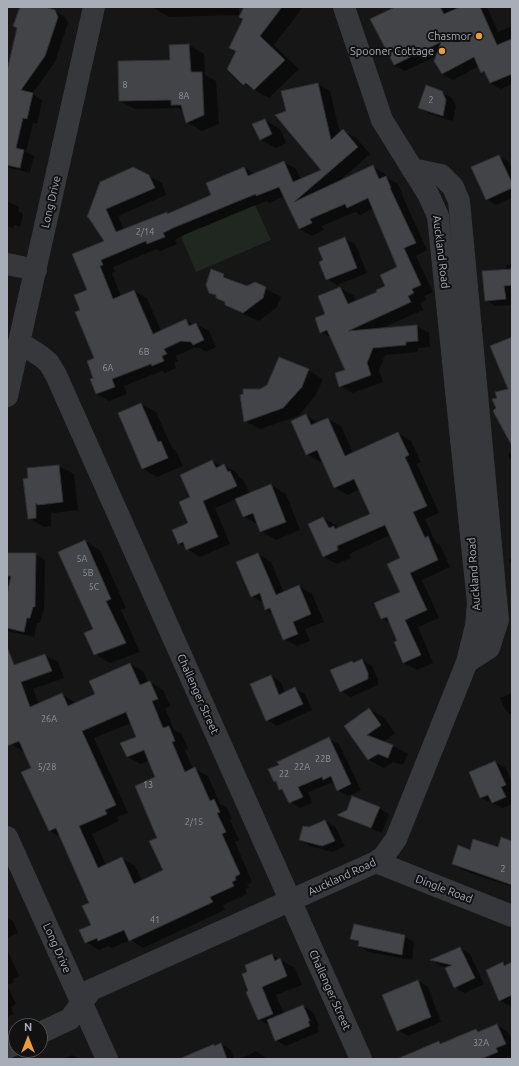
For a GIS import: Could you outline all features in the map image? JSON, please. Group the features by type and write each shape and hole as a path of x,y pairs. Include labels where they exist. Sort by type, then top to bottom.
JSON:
{"street":[{"name":"Long Drive","path":"7,396 94,7"},
{"name":"Auckland Road","path":"48,1029 70,1019 92,990 376,862 384,856 396,839 467,662 476,626 478,603 438,216 428,194 382,120 344,7"},
{"path":"7,264 36,270"},
{"name":"Challenger Street","path":"19,342 42,357 49,364 56,375 361,1059"},
{"name":"Long Drive","path":"7,837 107,1059"},
{"name":"Dingle Road","path":"376,862 512,916"}],"shaded area":[{"path":"255,205 271,240 196,272 181,236"}],"building":[{"path":"20,7 45,7 55,10 58,17 45,56 21,90 33,93 27,119 23,118 16,148 24,150 20,168 7,165 7,71 17,28 13,26"},
{"path":"244,7 282,7 260,36 285,60 254,90 246,83 243,85 227,69 236,51 229,48 243,19 239,17"},
{"path":"395,7 440,7 444,14 460,7 480,7 497,45 512,39 512,74 490,83 484,71 481,73 474,57 442,74 434,61 441,42 394,65 370,19"},
{"path":"189,44 191,72 202,72 204,115 186,123 181,105 171,105 171,100 119,101 118,61 170,60 169,45"},
{"path":"318,83 331,140 343,129 358,147 294,202 373,165 379,179 386,176 390,188 416,243 404,248 421,285 412,289 414,293 408,296 411,302 348,331 417,325 418,341 406,342 406,345 373,348 367,363 371,375 339,387 335,373 345,370 327,330 320,333 315,318 325,314 318,296 340,287 348,304 377,292 376,290 385,286 380,275 397,267 368,198 347,208 345,204 310,219 312,223 299,229 279,187 256,196 256,194 173,228 163,233 165,237 147,244 146,241 101,260 103,265 100,266 113,299 134,290 153,334 186,319 189,326 196,323 204,340 193,345 191,342 181,341 164,349 167,354 162,356 164,361 152,366 151,364 112,379 115,387 96,394 90,379 93,378 87,361 94,358 75,312 80,310 74,295 87,290 72,254 104,241 87,217 100,182 133,167 149,175 155,188 106,209 116,232 167,212 167,214 211,195 206,183 244,167 248,176 284,161 293,182 321,170 275,115 286,111 281,91"},
{"path":"426,85 442,91 446,100 443,116 418,108"},
{"path":"265,119 272,134 260,140 252,124"},
{"path":"499,155 512,183 512,188 486,200 471,167"},
{"path":"345,237 357,268 326,280 319,262 323,260 318,248"},
{"path":"211,269 224,274 223,277 247,286 255,282 266,287 263,298 243,313 225,305 225,302 216,298 216,295 209,293 206,285"},
{"path":"512,269 512,285 504,286 506,299 485,301 482,271"},
{"path":"512,337 512,446 493,411 496,408 492,399 497,398 495,392 508,389 490,346"},
{"path":"279,357 309,369 302,387 283,408 244,422 240,395 243,394 243,389 260,389 267,385"},
{"path":"141,403 158,442 161,441 168,458 142,469 118,413"},
{"path":"306,414 311,425 328,418 345,456 398,432 409,455 405,457 427,506 413,512 425,538 428,536 438,560 410,573 427,610 405,620 421,655 403,663 394,642 397,641 387,617 381,619 374,603 400,592 387,564 400,558 385,525 337,546 338,550 323,557 308,524 323,517 329,528 334,526 335,529 370,514 354,479 334,488 317,450 306,455 291,421"},
{"path":"212,460 216,468 224,464 228,472 230,471 237,486 203,501 218,537 186,550 183,542 178,544 172,530 188,523 179,502 190,497 180,475"},
{"path":"59,465 63,502 38,505 36,503 36,518 28,519 23,479 28,478 27,468"},
{"path":"271,484 286,522 260,532 253,513 243,517 235,499"},
{"path":"85,540 111,599 106,601 126,643 94,655 84,633 93,629 58,552"},
{"path":"7,553 36,553 35,607 33,607 30,618 27,618 24,632 7,628 7,595 11,576 7,576"},
{"path":"258,553 276,595 299,585 311,614 293,622 298,634 283,640 270,608 265,610 260,593 251,597 236,562"},
{"path":"7,649 14,665 45,654 52,671 21,682 30,707 62,693 68,706 95,694 89,681 130,663 140,685 150,681 158,699 152,701 163,728 169,726 175,741 172,742 185,772 195,767 210,801 214,799 220,812 217,813 226,832 222,834 240,874 235,877 236,880 232,882 234,886 210,897 213,902 129,941 124,930 98,941 97,938 85,943 79,930 91,925 82,906 89,903 56,828 49,831 21,772 31,768 19,741 7,746","holes":["126,712 136,737 120,743 127,757 144,750 155,777 135,786 157,838 149,841 163,870 134,884 122,857 98,868 79,826 107,814 105,810 116,805 82,731"]},
{"path":"362,659 368,673 368,679 340,692 330,670 352,661 353,663"},
{"path":"271,675 279,695 295,687 303,704 266,721 250,684"},
{"path":"369,708 381,725 367,735 393,745 388,758 378,754 368,760 344,726"},
{"path":"329,737 351,784 337,791 331,776 323,780 322,777 298,787 303,797 289,803 282,789 279,790 276,781 274,782 268,769 279,765 277,762"},
{"path":"495,761 506,785 501,787 506,797 492,803 488,795 480,798 469,772"},
{"path":"352,796 380,807 371,828 337,815 347,810"},
{"path":"325,820 335,841 322,846 299,840 303,826 309,827"},
{"path":"501,837 512,841 512,885 452,864 458,845 470,850 473,839 498,847"},
{"path":"354,924 405,935 402,955 358,946 359,941 350,939"},
{"path":"460,947 475,978 454,988 445,968 452,965 430,960"},
{"path":"272,954 275,961 280,958 287,976 262,987 273,1014 258,1020 246,992 248,991 242,974 247,972 245,965"},
{"path":"503,962 504,966 512,962 512,995 499,1001 486,970"},
{"path":"418,980 431,1017 397,1031 382,995"},
{"path":"303,1005 310,1021 308,1021 310,1026 275,1041 267,1020"},
{"path":"497,1024 506,1044 496,1048 498,1052 481,1059 397,1059 439,1041 440,1044 476,1029 478,1032"},
{"path":"221,1043 227,1059 179,1059 214,1044 214,1046"}],"place":[{"name":"Chasmor","path":"479,36"},
{"name":"Spooner Cottage","path":"442,51"}]}
